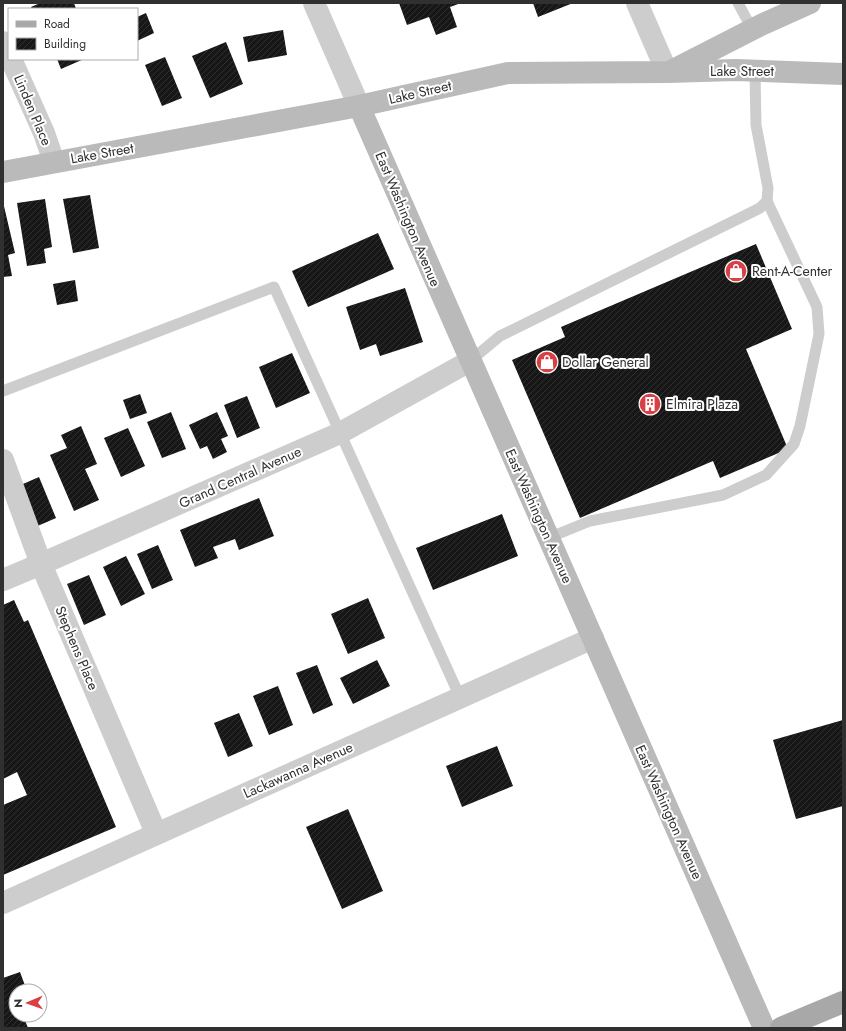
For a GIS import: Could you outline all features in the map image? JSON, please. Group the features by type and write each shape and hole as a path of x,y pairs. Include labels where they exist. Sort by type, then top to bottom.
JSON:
{"main road":[{"path":"781,1028 843,1002"}],"street":[{"name":"East Washington Avenue","path":"314,3 764,1028"},
{"path":"637,3 667,72 752,29 810,3"},
{"path":"3,42 8,53"},
{"name":"Linden Place","path":"11,60 44,133 54,162"},
{"name":"Lake Street","path":"3,172 359,106 508,73 736,70 843,74"},
{"name":"Grand Central Avenue","path":"3,580 340,433 470,361"},
{"name":"Stephens Place","path":"3,460 41,564 156,833"},
{"name":"Lackawanna Avenue","path":"3,903 593,638"}],"lane":[{"path":"738,3 752,29"},
{"path":"548,538 590,521 723,495 766,475 794,444 800,426 819,334 817,307 767,201 768,188 756,124 755,71"},
{"path":"470,361 500,336 760,208 767,201"},
{"path":"3,391 274,287 460,697"}],"building":[{"path":"40,3 74,3 76,8 32,8"},
{"path":"399,3 461,3 450,7 457,27 436,35 429,17 407,25"},
{"path":"533,3 573,3 538,17"},
{"path":"146,13 154,33 138,41 138,17"},
{"path":"283,30 287,55 248,62 243,37"},
{"path":"226,42 243,84 210,98 192,56"},
{"path":"165,57 182,98 162,106 145,65"},
{"path":"57,60 82,60 61,69"},
{"path":"90,195 99,248 73,253 63,199"},
{"path":"45,199 52,247 44,249 46,263 27,266 17,203"},
{"path":"3,202 15,253 8,255 12,276 3,277"},
{"path":"378,233 394,269 308,307 292,271"},
{"name":"Elmira Plaza","path":"756,244 792,329 746,349 788,449 720,478 713,461 580,518 512,360 565,337 561,327"},
{"path":"75,280 78,301 57,305 53,284"},
{"path":"405,288 423,342 380,356 376,344 360,350 346,307"},
{"path":"292,353 310,393 276,408 259,367"},
{"path":"140,394 147,413 130,419 123,400"},
{"path":"247,396 260,428 237,438 224,405"},
{"path":"171,412 186,449 162,458 147,422"},
{"path":"217,412 228,436 221,439 227,452 213,459 207,446 200,449 189,425"},
{"path":"81,426 97,464 85,469 99,500 74,511 50,455 67,448 61,435"},
{"path":"128,428 145,466 121,477 104,438"},
{"path":"39,477 56,518 33,528 16,487"},
{"path":"259,498 274,536 239,550 235,539 213,547 218,558 195,567 180,530"},
{"path":"502,514 518,556 433,590 416,548"},
{"path":"158,545 173,580 152,589 137,554"},
{"path":"126,556 145,594 121,606 103,567"},
{"path":"89,575 106,615 84,625 67,584"},
{"path":"368,598 385,638 348,654 331,614"},
{"path":"14,600 24,622 28,620 116,827 3,875 3,805 27,795 17,772 3,779 3,605"},
{"path":"377,660 390,686 353,704 340,678"},
{"path":"317,665 333,705 313,714 296,673"},
{"path":"278,686 293,725 269,735 253,696"},
{"path":"239,713 253,746 228,757 214,723"},
{"path":"843,720 843,806 796,819 773,740"},
{"path":"497,746 513,786 462,807 446,766"},
{"path":"348,809 383,891 342,909 306,827"},
{"path":"20,972 24,983 8,983 8,1023 26,1023 28,1028 3,1028 3,978"}],"place":[{"name":"Rent-A-Center","path":"736,271"},
{"name":"Dollar General","path":"547,362"},
{"name":"Elmira Plaza","path":"650,404"}]}
